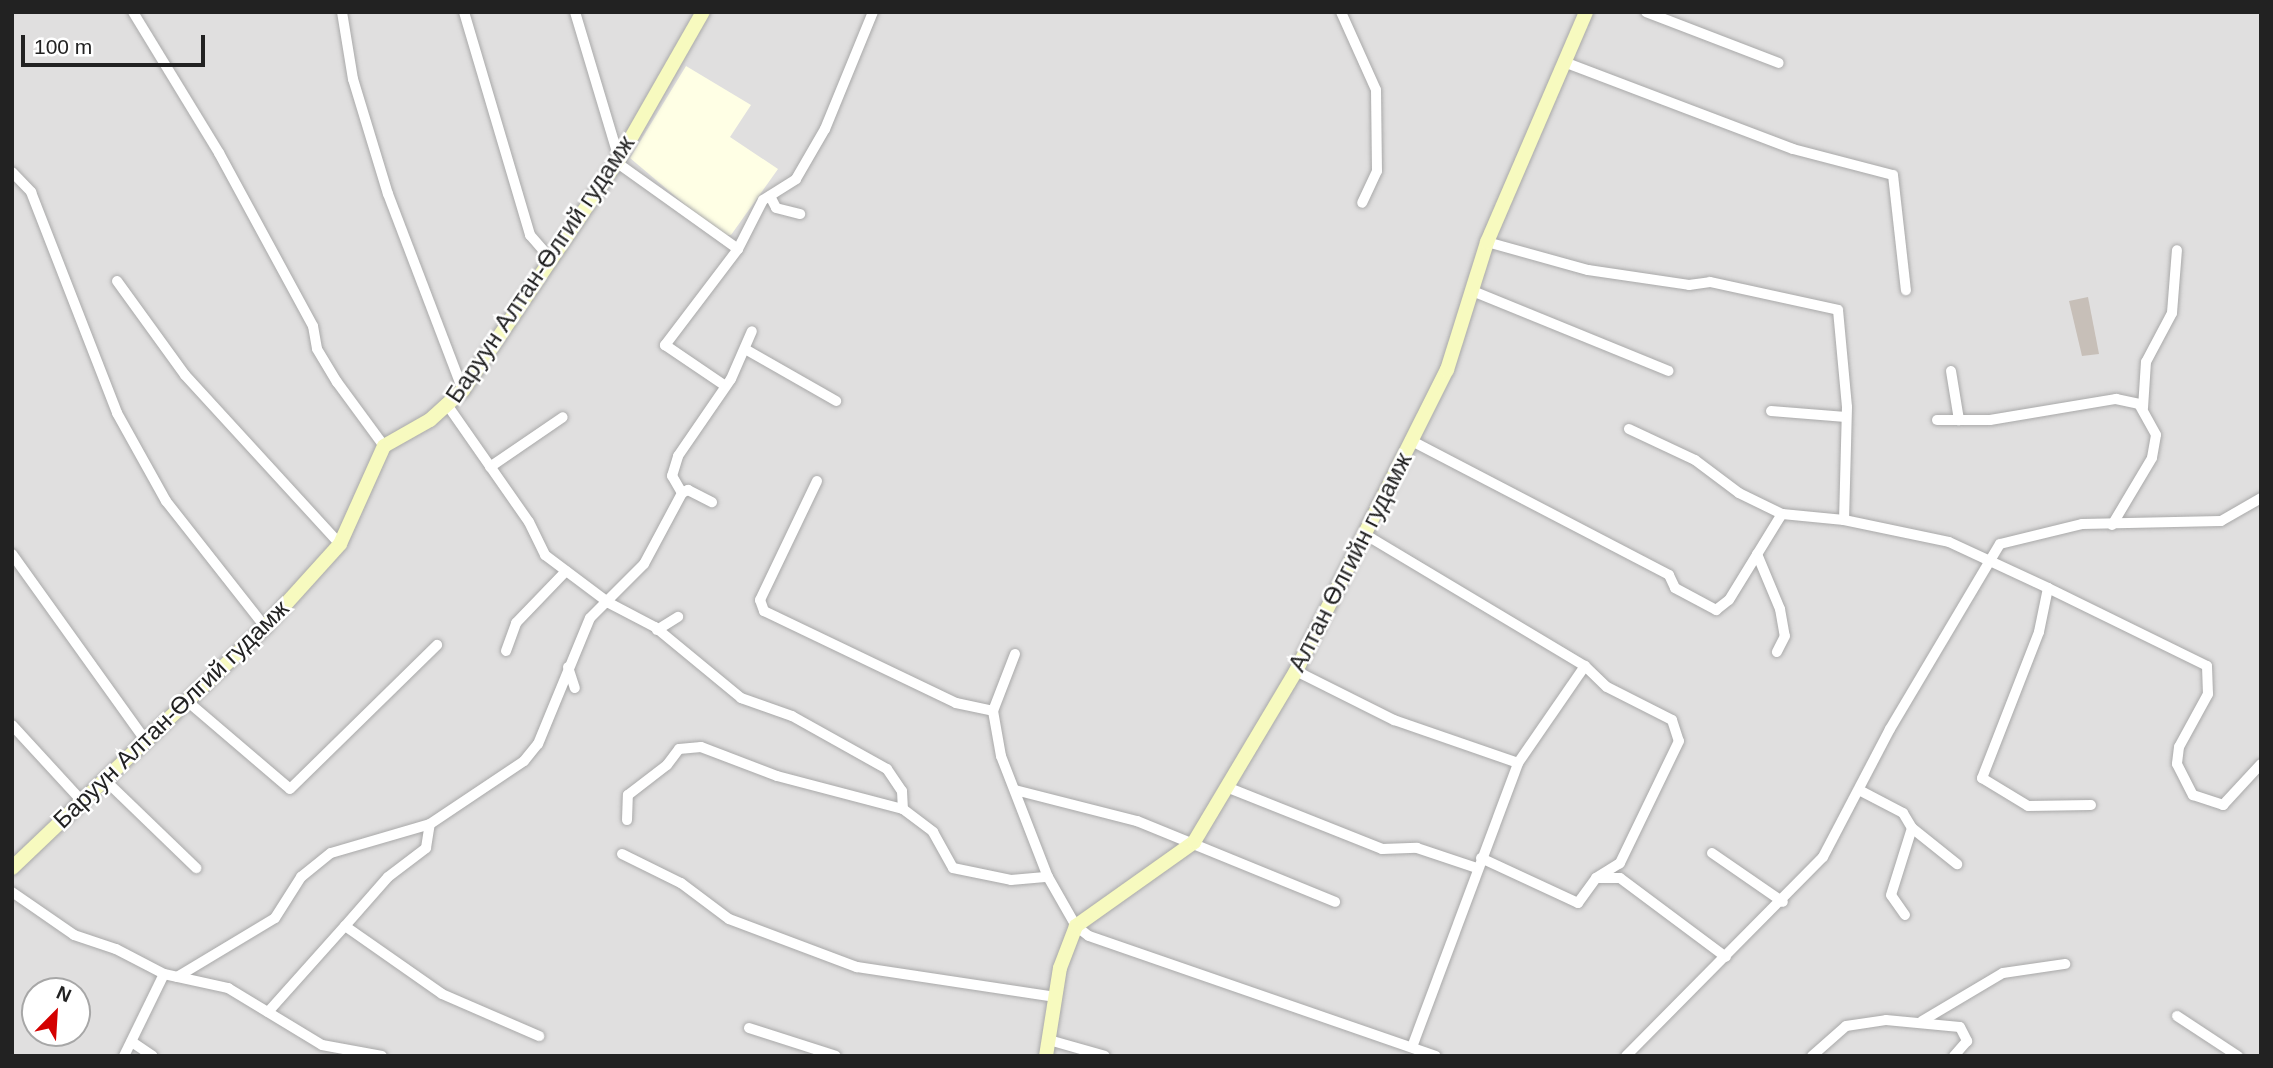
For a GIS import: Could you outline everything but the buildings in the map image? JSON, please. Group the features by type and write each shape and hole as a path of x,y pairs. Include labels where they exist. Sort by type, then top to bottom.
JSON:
{"main road":[{"name":"Баруун Алтан-Өлгий гудамж","path":"12,868 265,626 340,544 384,446 448,406 463,390 618,161 703,12"},
{"name":"Алтан Өлгийн гудамж","path":"1076,926 1194,842 1229,788 1296,671 1447,370 1475,292 1487,242 1586,12"},
{"path":"1046,1056 1056,997 1076,926"}],"street":[{"path":"133,12 219,153 313,326 317,349 337,382 384,446"},
{"path":"342,12 353,79 388,194 463,390"},
{"path":"464,12 530,235 551,259"},
{"path":"575,12 618,161 738,249"},
{"path":"724,385 665,345 738,249 770,196 796,179 819,139 873,12"},
{"path":"1341,12 1376,90 1377,171 1362,204"},
{"path":"1646,12 1779,63"},
{"path":"1564,62 1794,149 1893,175 1906,290"},
{"path":"12,172 31,192 72,305 141,457 173,511 265,626"},
{"path":"770,196 776,208 800,214"},
{"path":"1487,242 1588,270 1689,285 1710,282 1838,310 1846,417 1844,520"},
{"path":"2112,525 2151,458 2156,435 2143,408 2146,362 2172,313 2177,250"},
{"path":"117,281 185,375 340,544"},
{"path":"1475,292 1669,371"},
{"path":"682,493 672,476 678,456 724,385 752,331"},
{"path":"745,349 836,401"},
{"path":"1951,371 1959,420"},
{"path":"1937,420 1990,420 2116,398 2143,408"},
{"path":"448,406 529,522 545,555 609,603 657,630 741,698 792,716 887,769 902,791 902,809"},
{"path":"1771,411 1846,417"},
{"path":"490,467 563,417"},
{"path":"1629,429 1695,460 1739,493 1782,514 1844,520 1949,542 1990,557 2207,666 2208,694 2179,747 2182,780 2193,795 2223,805 2261,764"},
{"path":"1410,440 1669,575 1675,588 1716,610 1729,600 1782,514"},
{"path":"817,481 760,600 764,611 956,703 993,711"},
{"path":"177,977 275,918 302,877 331,853 430,824 524,761 538,744 590,618 609,603 644,564 682,493 688,490 712,502"},
{"path":"1626,1056 1783,902 1823,857 1990,557 2000,544 2082,524 2221,521 2261,498"},
{"path":"1229,788 1382,849 1417,848 1479,863 1578,903 1597,878 1620,863 1679,741 1672,720 1607,687 1585,666 1366,535"},
{"path":"12,554 146,741"},
{"path":"1757,554 1780,609 1785,636 1777,652"},
{"path":"506,651 516,622 566,571"},
{"path":"2048,588 2039,632 1982,778 2028,806 2091,805"},
{"path":"657,630 678,617"},
{"path":"187,701 290,789 437,645"},
{"path":"1015,654 993,711 1015,790 1048,877 1076,926 1088,936 1436,1056"},
{"path":"1412,1047 1518,763 1585,666"},
{"path":"568,667 575,688"},
{"path":"1296,671 1394,720 1518,763"},
{"path":"12,725 82,802"},
{"path":"627,820 628,795 679,749 701,747 777,776 902,809 933,832 953,868 1012,880 1048,877"},
{"path":"105,780 196,868"},
{"path":"1015,790 1137,821 1194,842 1253,873 1335,902"},
{"path":"1859,790 1896,807 1912,828 1957,864"},
{"path":"268,1012 388,877 426,848 430,824"},
{"path":"1905,915 1891,895 1912,828"},
{"path":"1712,853 1783,902"},
{"path":"622,854 681,883 729,919 857,967 1056,997"},
{"path":"1597,878 1629,884 1726,957"},
{"path":"12,892 74,935 116,949 164,974 228,988 322,1045 382,1056"},
{"path":"345,926 442,994 539,1036"},
{"path":"1922,1022 2003,973 2065,964"},
{"path":"124,1056 164,974"},
{"path":"2177,1016 2238,1056"},
{"path":"1811,1056 1846,1027 1922,1022 1966,1033 1967,1041 1954,1056"},
{"path":"749,1028 836,1056"},
{"path":"1049,1040 1105,1056"},
{"path":"132,1042 153,1056"}],"shaded area":[{"path":"12,12 2261,12 2261,1056 12,1056"},
{"path":"686,66 751,105 730,137 778,169 731,235 721,235 630,158"}]}
